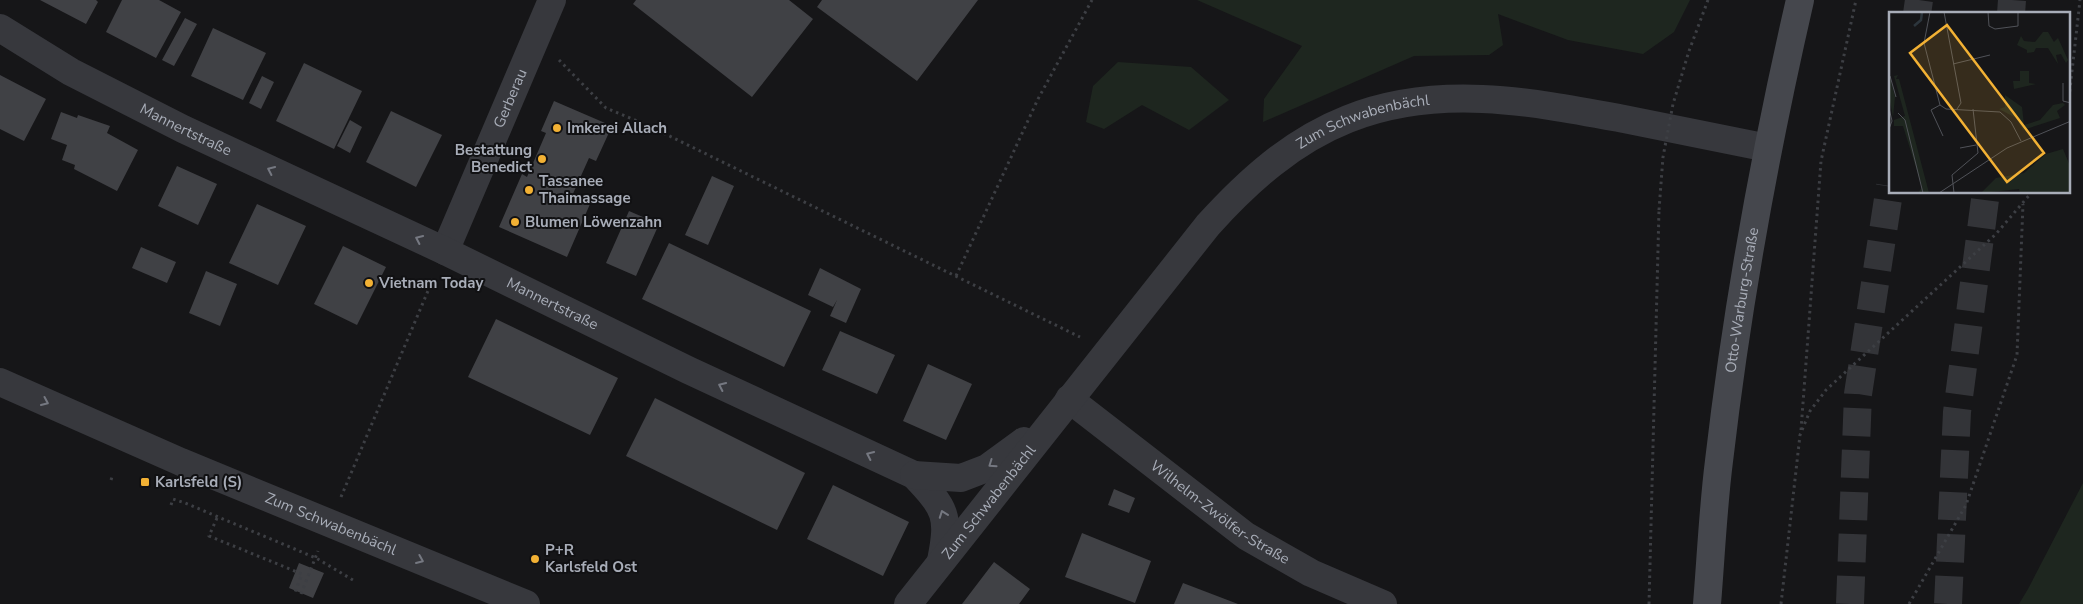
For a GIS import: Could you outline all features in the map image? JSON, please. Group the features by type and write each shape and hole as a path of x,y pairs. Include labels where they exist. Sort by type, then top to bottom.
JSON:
{"main road":[{"name":"Otto-Warburg-Straße","path":"1706,604 1718,463 1735,338 1768,148 1800,0"}],"street":[{"name":"Gerberau","path":"445,251 552,0"},
{"name":"Mannertstraße","path":"0,28 71,72 166,120 445,251 688,370 914,476 937,500 946,518 946,534 941,561"},
{"name":"Zum Schwabenbächl","path":"908,604 1178,261 1234,196 1262,170 1305,140 1349,118 1408,102 1456,98 1497,98 1544,104 1768,148"},
{"name":"Zum Schwabenbächl","path":"0,382 181,462 526,604"},
{"name":"Zum Schwabenbächl","path":"914,476 961,478 987,468 1029,437 1069,399"},
{"name":"Wilhelm-Zwölfer-Straße","path":"1069,399 1246,536 1311,573 1384,604"}],"path":[{"path":"956,276 1038,99 1092,0"},
{"path":"1649,604 1659,210 1666,140 1673,104 1689,51 1708,0"},
{"path":"1781,604 1800,435 1821,161 1856,0"},
{"path":"2070,89 2080,0"},
{"path":"533,42 548,50 606,108 647,125 1108,350"},
{"path":"1800,435 1810,411 1826,390 1996,234 2030,194"},
{"path":"1909,604 1966,505 2017,356 2023,204"},
{"path":"330,523 445,251"},
{"path":"111,480 113,474"},
{"path":"171,504 174,499 316,558 353,580"},
{"path":"217,518 209,536 302,574 295,592"},
{"path":"301,594 312,568"}],"shaded area":[{"path":"1197,0 1690,0 1674,32 1643,54 1568,40 1498,14 1503,45 1489,55 1414,56 1263,122 1264,99 1302,46"},
{"path":"1118,62 1191,67 1229,100 1189,130 1142,105 1104,129 1086,122 1093,86"},
{"path":"2083,483 2083,604 2019,604 2028,589"}],"building":[{"path":"40,0 96,0 98,2 86,24"},
{"path":"122,0 159,0 181,12 156,58 106,32"},
{"path":"636,0 789,0 813,19 752,97 633,4"},
{"path":"822,0 978,0 917,81 817,7"},
{"path":"185,18 197,24 174,66 162,60"},
{"path":"213,28 266,53 243,100 191,76"},
{"path":"304,63 362,91 334,149 276,121"},
{"path":"0,75 46,99 24,141 0,129"},
{"path":"262,76 274,82 261,109 249,103"},
{"path":"554,101 612,126 596,161 589,158 572,196 590,204 567,257 499,227 522,174 527,177 546,133 541,131"},
{"path":"391,111 442,135 416,187 366,162"},
{"path":"61,112 77,118 78,115 110,126 107,133 138,150 117,191 74,169 75,165 62,160 67,145 51,139"},
{"path":"350,120 362,127 350,153 337,146"},
{"path":"177,166 217,184 198,225 158,206"},
{"path":"712,176 734,186 708,245 685,235"},
{"path":"257,204 306,226 278,285 229,263"},
{"path":"629,211 659,224 636,276 606,263"},
{"path":"669,243 811,311 784,367 642,299"},
{"path":"343,246 386,267 357,325 314,304"},
{"path":"141,247 176,262 167,283 132,268"},
{"path":"820,268 861,289 846,323 830,316 837,300 833,307 808,295"},
{"path":"206,271 237,284 220,326 189,313"},
{"path":"496,319 618,378 590,435 468,377"},
{"path":"840,331 895,355 877,394 822,370"},
{"path":"928,364 972,384 946,440 903,421"},
{"path":"655,398 805,473 777,530 626,456"},
{"path":"833,485 909,522 883,576 807,539"},
{"path":"1114,489 1135,498 1129,513 1108,505"},
{"path":"1082,533 1151,561 1135,603 1065,577"},
{"path":"994,562 1030,589 1019,604 962,604"},
{"path":"299,563 324,573 313,598 289,588"},
{"path":"1183,583 1238,604 1174,604"}],"tunnel":[{"path":"1917,12 1919,0"},
{"path":"2011,12 2012,0"},
{"path":"1850,604 1858,394 1889,192"},
{"path":"1948,604 1957,412 1986,194"}],"place":[{"name":"Imkerei Allach","path":"557,128"},
{"name":"Bestattung Benedict","path":"542,159"},
{"name":"Tassanee Thaimassage","path":"529,190"},
{"name":"Blumen Löwenzahn","path":"515,222"},
{"name":"Vietnam Today","path":"369,283"},
{"name":"Karlsfeld (S)","path":"145,482"},
{"name":"P+R Karlsfeld Ost","path":"535,559"}]}
